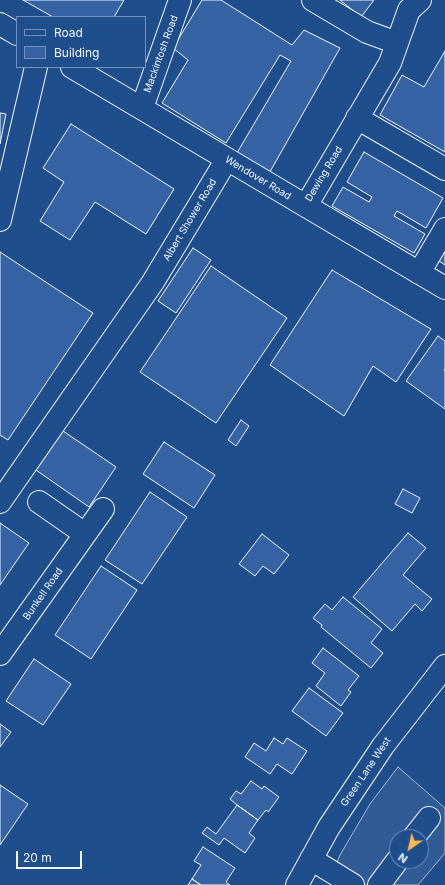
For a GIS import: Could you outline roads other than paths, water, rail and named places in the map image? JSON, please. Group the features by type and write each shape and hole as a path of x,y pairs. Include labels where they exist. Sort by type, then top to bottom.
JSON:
{"street":[{"name":"Mackintosh Road","path":"142,108 180,0"},
{"path":"313,0 367,32 397,43"},
{"name":"Dewing Road","path":"306,206 390,63 409,10 420,0"},
{"path":"0,24 16,33"},
{"path":"0,220 36,68"},
{"name":"Wendover Road","path":"74,68 445,288"},
{"path":"357,118 445,169"},
{"name":"Albert Shower Road","path":"0,502 154,282 227,159"},
{"path":"419,272 445,229"},
{"path":"39,502 85,534"},
{"name":"Bunkell Road","path":"0,654 103,509"},
{"name":"Green Lane West","path":"297,885 329,827 383,746 445,666"},
{"path":"420,829 429,818"},
{"path":"311,859 353,885"},
{"path":"379,885 391,869"}]}
